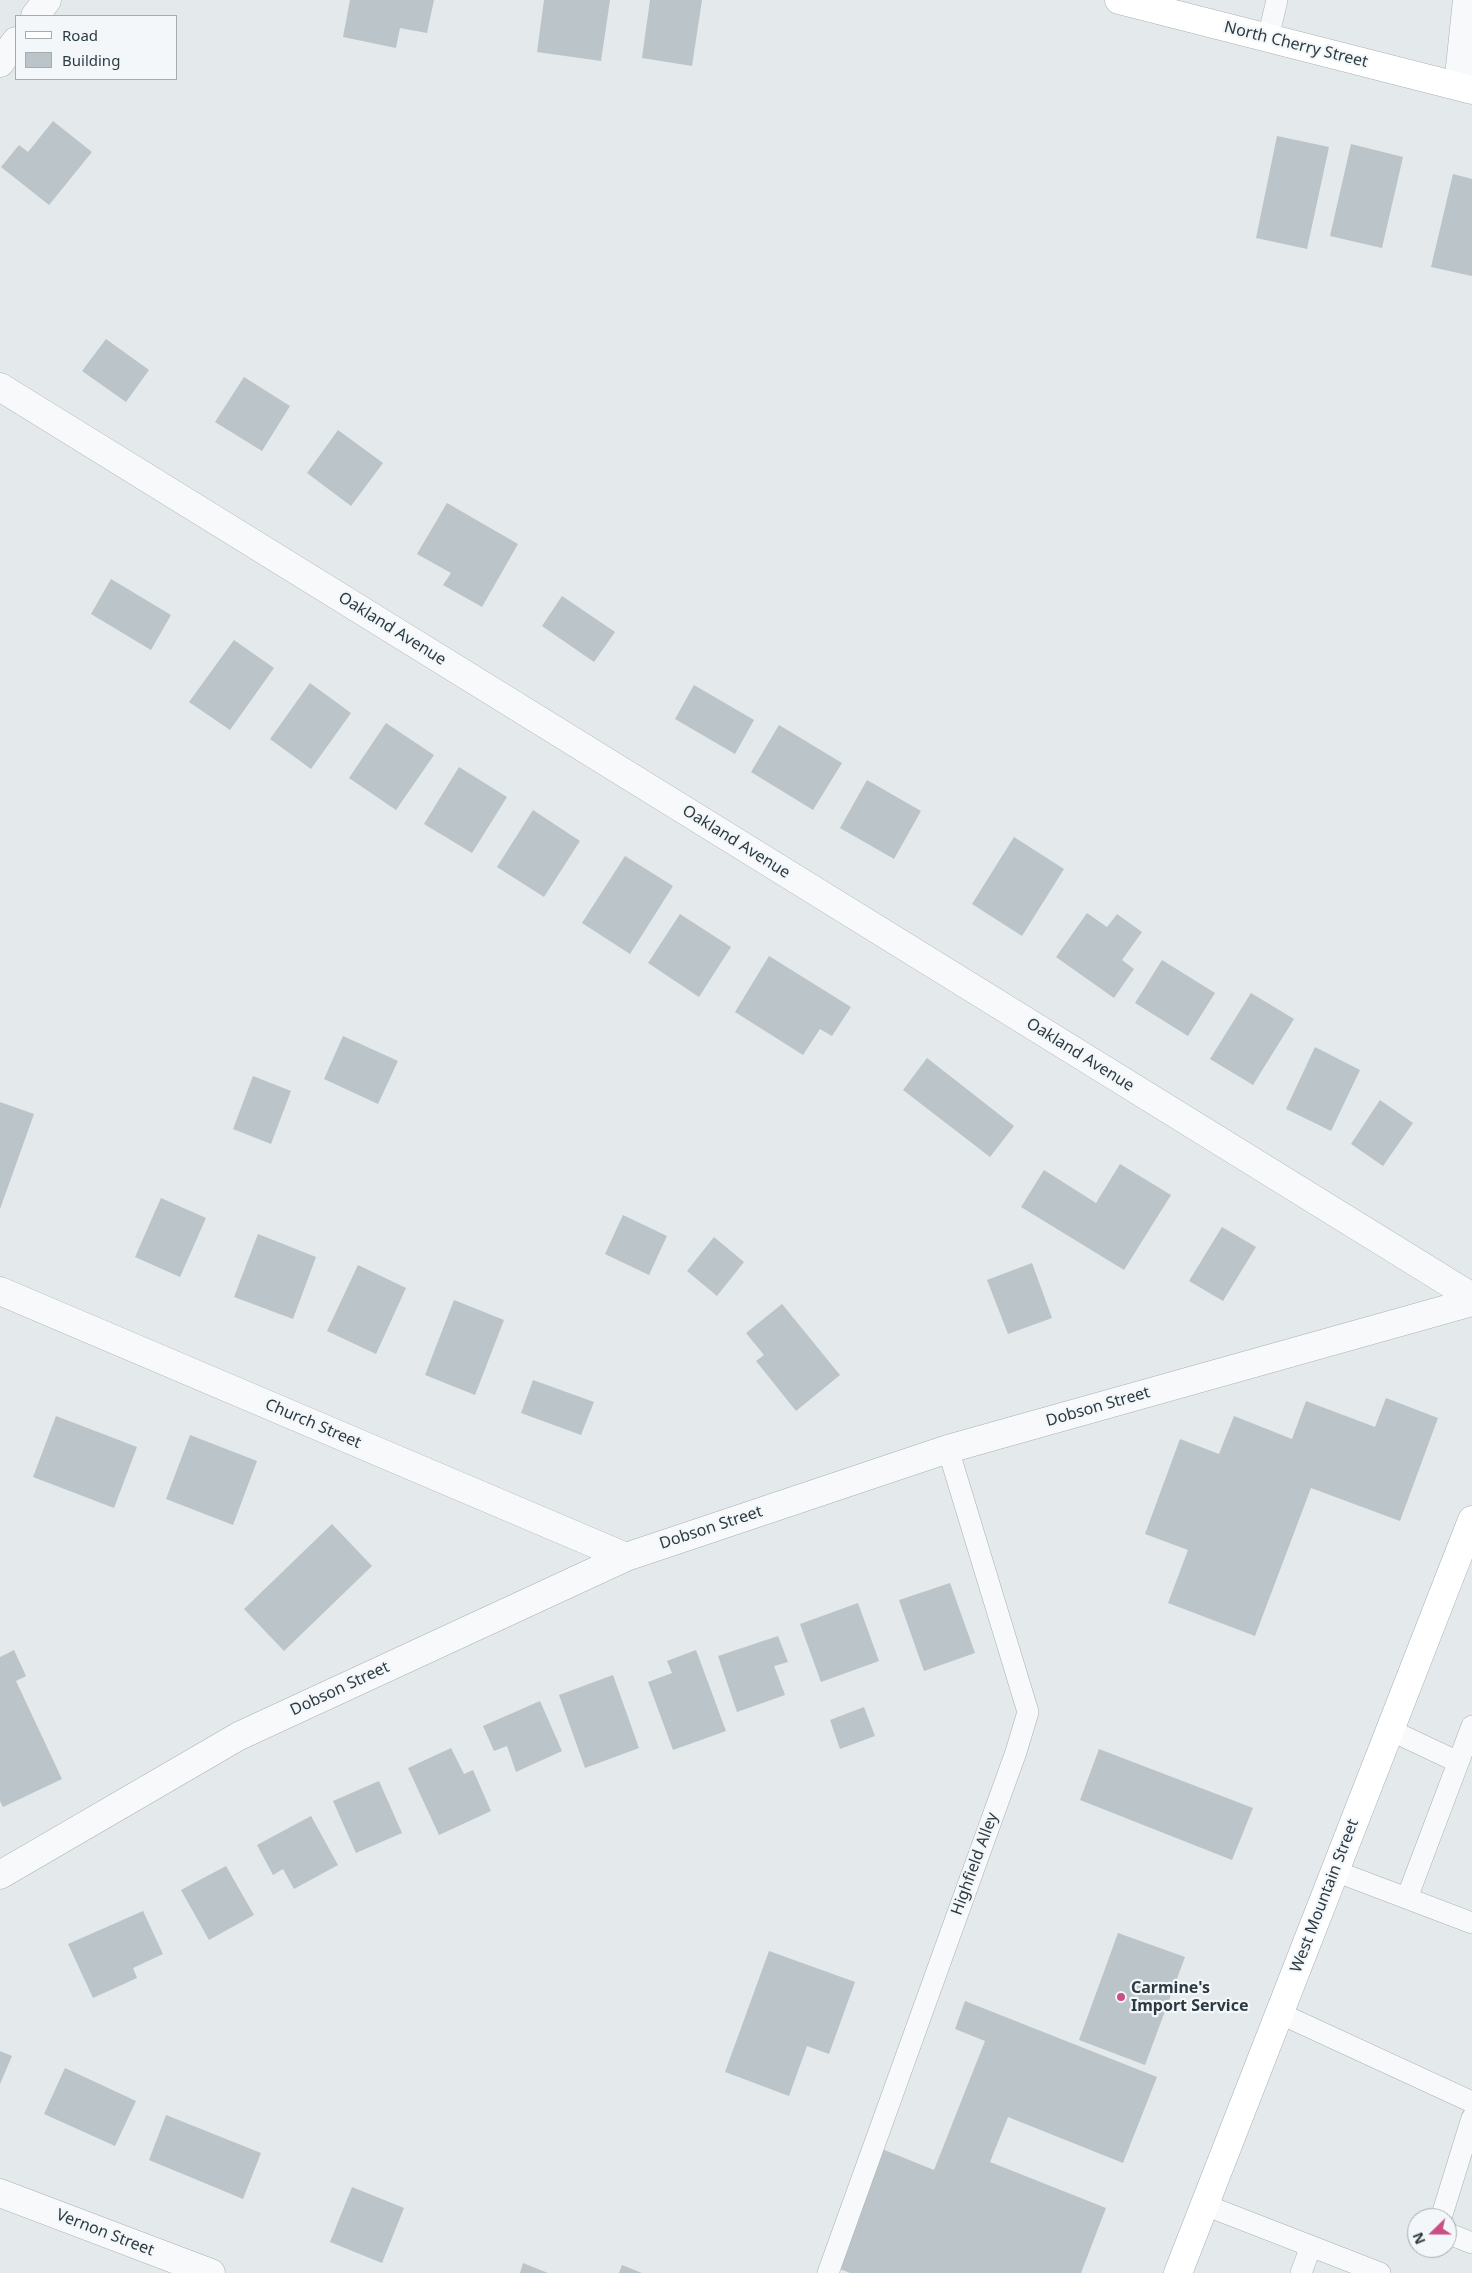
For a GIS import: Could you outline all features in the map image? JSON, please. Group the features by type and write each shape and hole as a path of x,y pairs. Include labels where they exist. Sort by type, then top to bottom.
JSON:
{"main road":[{"name":"North Cherry Street","path":"1120,0 1465,88"},
{"name":"West Mountain Street","path":"1178,2273 1390,1730 1469,1534"}],"street":[{"path":"36,15 47,0"},
{"path":"1465,88 1467,0"},
{"path":"0,63 15,42"},
{"name":"Oakland Avenue","path":"0,387 1472,1297"},
{"name":"Church Street","path":"0,1291 626,1557"},
{"name":"Dobson Street","path":"0,1876 239,1736 626,1557 948,1449 1472,1302"},
{"name":"Vernon Street","path":"0,2193 211,2273"}],"lane":[{"path":"1268,38 1277,0"},
{"name":"Highfield Alley","path":"828,2273 1016,1752 1028,1712 948,1449"},
{"path":"1407,1898 1472,1726"},
{"path":"1390,1730 1458,1762"},
{"path":"1335,1871 1470,1919"},
{"path":"1279,2013 1472,2102"},
{"path":"1444,2208 1472,2118"},
{"path":"1205,2205 1380,2273"},
{"path":"1457,2237 1472,2242"},
{"path":"1302,2273 1311,2246"}],"building":[{"path":"350,0 434,0 427,33 400,28 396,48 343,37"},
{"path":"544,0 610,0 601,61 537,52"},
{"path":"650,0 702,0 692,66 642,58"},
{"path":"53,121 92,152 49,205 1,167 19,145 28,152"},
{"path":"1277,136 1329,147 1307,249 1256,238"},
{"path":"1351,144 1403,157 1382,248 1330,236"},
{"path":"1453,174 1472,179 1472,276 1431,267"},
{"path":"106,339 149,370 126,402 82,371"},
{"path":"244,377 290,406 262,451 215,422"},
{"path":"338,430 383,463 351,506 307,473"},
{"path":"447,503 518,544 482,607 443,585 451,573 417,554"},
{"path":"111,579 171,615 151,650 91,614"},
{"path":"562,596 615,632 594,662 542,626"},
{"path":"234,640 274,668 230,730 189,702"},
{"path":"310,683 351,713 311,769 270,739"},
{"path":"694,685 754,720 735,754 675,719"},
{"path":"386,723 434,755 396,810 349,778"},
{"path":"779,725 842,763 813,810 751,772"},
{"path":"459,767 507,797 472,853 424,824"},
{"path":"867,780 921,811 894,859 840,828"},
{"path":"533,810 580,841 544,897 497,867"},
{"path":"1014,837 1064,869 1022,936 972,904"},
{"path":"625,856 673,886 630,954 582,923"},
{"path":"1087,913 1107,927 1117,914 1142,932 1122,960 1134,969 1114,998 1056,957"},
{"path":"680,914 731,947 699,997 648,963"},
{"path":"769,956 851,1007 832,1036 820,1029 803,1055 735,1012"},
{"path":"1162,960 1215,993 1188,1036 1135,1003"},
{"path":"1251,993 1294,1019 1253,1085 1210,1059"},
{"path":"343,1036 398,1061 378,1104 324,1079"},
{"path":"1315,1047 1360,1070 1331,1131 1286,1109"},
{"path":"927,1058 1014,1126 990,1157 903,1090"},
{"path":"253,1076 291,1091 271,1144 233,1129"},
{"path":"1380,1100 1413,1123 1383,1166 1351,1144"},
{"path":"0,1102 34,1114 0,1209"},
{"path":"1120,1164 1171,1195 1124,1270 1021,1207 1044,1170 1096,1203"},
{"path":"161,1198 206,1218 180,1277 135,1257"},
{"path":"623,1215 667,1236 649,1275 605,1254"},
{"path":"1222,1227 1256,1247 1223,1301 1189,1281"},
{"path":"258,1234 316,1257 293,1319 234,1297"},
{"path":"714,1237 744,1262 717,1296 687,1271"},
{"path":"1032,1263 1052,1318 1008,1334 987,1280"},
{"path":"358,1265 406,1288 376,1354 327,1331"},
{"path":"454,1300 504,1320 475,1395 425,1375"},
{"path":"782,1304 840,1375 796,1411 756,1361 764,1355 746,1333"},
{"path":"533,1380 594,1402 581,1435 521,1413"},
{"path":"1386,1398 1438,1418 1400,1521 1311,1488 1255,1636 1168,1603 1188,1550 1145,1534 1180,1439 1219,1454 1234,1416 1292,1439 1306,1401 1375,1427"},
{"path":"56,1416 137,1447 114,1508 33,1477"},
{"path":"190,1435 257,1461 233,1525 166,1499"},
{"path":"332,1524 372,1566 284,1651 244,1609"},
{"path":"950,1583 975,1653 924,1671 899,1600"},
{"path":"858,1603 879,1661 821,1682 800,1624"},
{"path":"778,1636 788,1662 774,1666 785,1695 737,1712 718,1656"},
{"path":"14,1650 26,1676 16,1681 62,1779 3,1807 0,1801 0,1657"},
{"path":"696,1650 726,1731 673,1750 648,1682 672,1673 667,1661"},
{"path":"613,1675 639,1748 585,1768 559,1695"},
{"path":"540,1701 562,1751 516,1772 507,1746 494,1751 483,1726"},
{"path":"864,1707 875,1736 840,1749 830,1720"},
{"path":"451,1748 464,1774 473,1770 491,1811 439,1835 408,1768"},
{"path":"1099,1749 1253,1808 1232,1860 1080,1800"},
{"path":"379,1781 402,1833 356,1853 333,1801"},
{"path":"311,1816 338,1865 294,1889 283,1869 273,1875 257,1845"},
{"path":"226,1866 254,1915 209,1940 181,1890"},
{"path":"143,1911 163,1954 133,1968 137,1978 93,1998 68,1944"},
{"path":"1118,1933 1185,1957 1145,2065 1079,2040"},
{"path":"769,1951 855,1982 829,2054 807,2046 789,2096 725,2072"},
{"path":"965,2001 1157,2077 1123,2163 1008,2117 990,2162 1106,2208 1081,2273 850,2273 835,2267 882,2149 934,2170 985,2041 955,2029"},
{"path":"0,2051 12,2056 0,2084"},
{"path":"65,2068 136,2101 115,2146 44,2114"},
{"path":"166,2115 261,2153 243,2199 149,2160"},
{"path":"352,2187 404,2208 382,2263 330,2242"},
{"path":"523,2263 548,2273 520,2273"},
{"path":"622,2265 642,2273 619,2273"}],"place":[{"name":"Carmine's Import Service","path":"1121,1997"}]}
